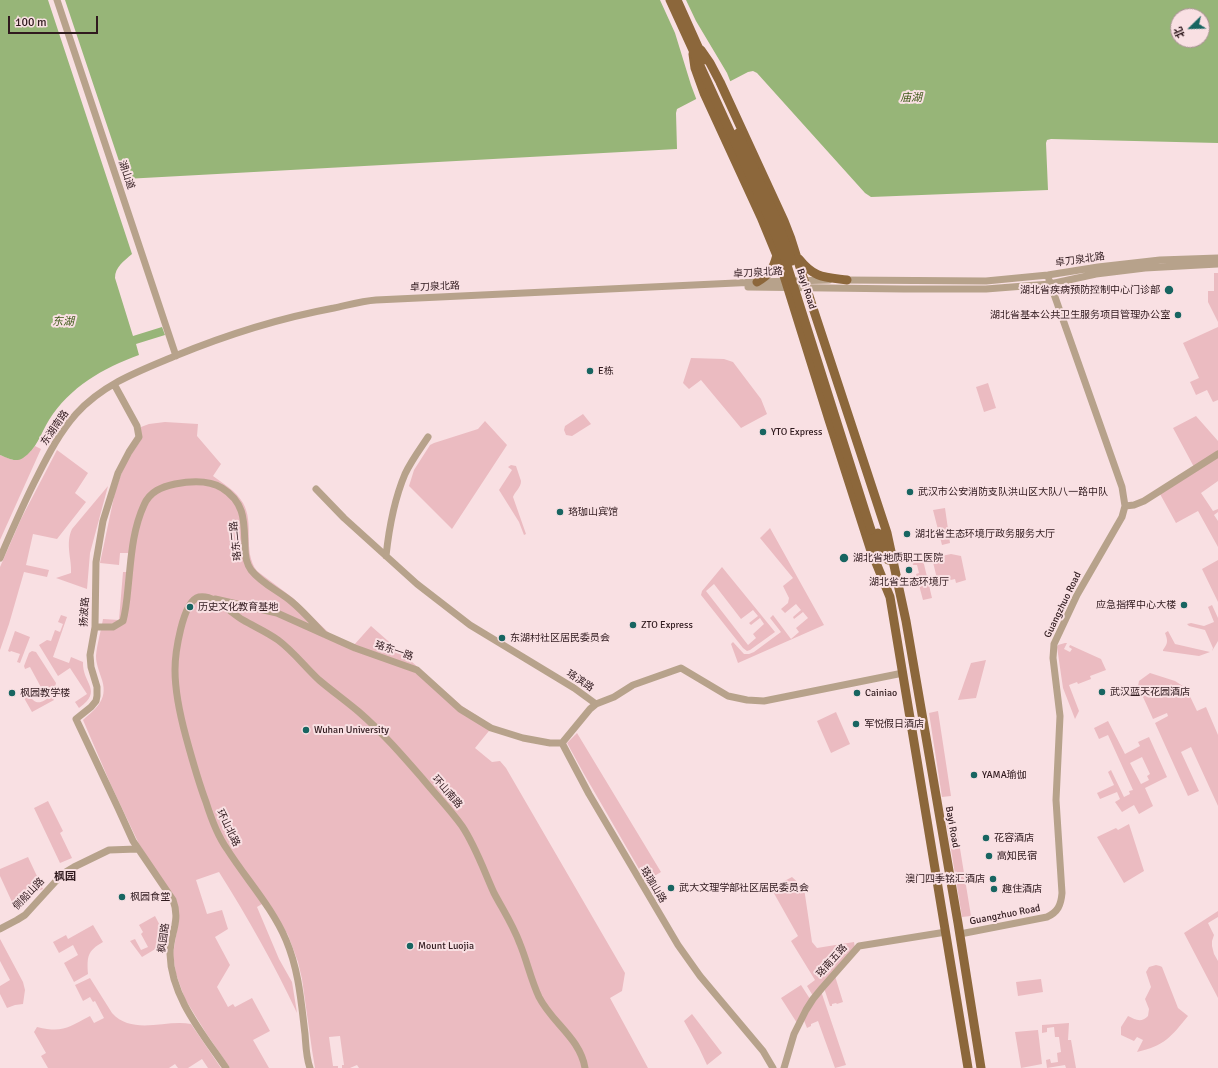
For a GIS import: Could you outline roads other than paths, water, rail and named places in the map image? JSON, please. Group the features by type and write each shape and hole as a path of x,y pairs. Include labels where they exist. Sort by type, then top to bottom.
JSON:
{"main road":[{"name":"Bayi Road","path":"670,0 696,47 710,63 720,82 784,221 797,256 887,533 906,621 960,934 981,1068"},
{"name":"Bayi Road","path":"677,0 770,220 787,265 874,529 899,590"},
{"name":"Bayi Road","path":"696,47 695,68 704,93 775,250 788,285 821,396 870,548 890,597"},
{"path":"757,282 770,273 774,266 775,250"},
{"path":"797,256 804,266 814,274 847,280"},
{"path":"821,396 840,390"},
{"name":"Bayi Road","path":"874,529 890,597 968,1068"}],"street":[{"name":"湖山道","path":"57,0 176,356"},
{"name":"卓刀泉北路","path":"347,305 748,287 847,280 980,281 1048,275 1098,267 1155,261 1218,258"},
{"name":"卓刀泉北路","path":"805,284 969,290 1050,284 1096,274 1145,268 1218,264"},
{"name":"Guangzhuo Road","path":"960,934 1044,918 1055,913 1060,904 1062,897 1062,886 1056,800 1060,716 1053,658 1054,644 1077,595 1120,522 1125,506 1122,487 1048,275"},
{"name":"卓刀泉北路","path":"176,356 203,345 272,322 362,301 757,282 788,285"},
{"name":"东湖南路","path":"0,558 17,517 57,439 83,407 98,394 126,376 176,356"},
{"name":"扬波路","path":"114,384 137,426 139,437 118,473 104,521 96,562 95,628 90,662 97,687 97,696 96,701 91,707 76,719 129,834"},
{"path":"386,556 392,514 402,484 412,462 428,437"},
{"path":"1125,506 1136,505 1144,501 1218,454"},
{"name":"珞东二路","path":"95,628 113,627 123,621 126,607 134,534 141,512 148,498 156,491 164,487 184,482 207,482 220,487 235,499 242,513 245,555 250,568 262,580 297,606 324,634"},
{"name":"珞滨路","path":"316,489 344,518 417,584 470,625 574,688 596,704 614,697 633,685 682,668 728,696 758,702 903,673"},
{"name":"环山北路","path":"211,598 198,597 193,601 182,622 178,637 175,669 178,703 200,787 218,833 225,847 278,924 292,955 298,979 306,1054 310,1068"},
{"name":"珞东一路","path":"211,598 277,612 355,648 417,670 460,709 491,728 523,738 550,743 562,743"},
{"name":"环山南路","path":"211,598 244,621 277,639 288,648 322,682 361,714 395,748 455,817 469,838 496,897 513,925 540,999 549,1014 568,1034 578,1048 582,1055 585,1068"},
{"path":"562,743 590,709 596,704"},
{"name":"珞珈山路","path":"562,743 586,789 678,944 707,985 763,1051 773,1068"},
{"name":"枫园路","path":"129,834 137,849 170,894 175,904 177,918 170,953 173,976 191,1016 226,1068"},
{"path":"126,849 133,841"},
{"name":"侧船山路","path":"0,929 25,915 64,873 103,852 137,849"},
{"name":"珞南五路","path":"784,1068 794,1034 806,1010 822,988 859,946 946,932"}],"water":[{"name":"东湖","path":"0,0 48,0 132,254 118,267 115,278 133,336 162,327 165,335 136,344 139,355 113,366 77,388 57,408 28,455 17,460 12,460 0,455"},
{"name":"庙湖","path":"65,0 1218,0 1218,143 1047,140 1048,190 871,197 865,193 757,73 753,71 748,72 677,109 677,149 125,179"}],"place":[{"name":"湖北省疾病预防控制中心门诊部","path":"1169,290"},
{"name":"湖北省基本公共卫生服务项目管理办公室","path":"1178,315"},
{"name":"E栋","path":"590,371"},
{"name":"YTO Express","path":"763,432"},
{"name":"武汉市公安消防支队洪山区大队八一路中队","path":"910,492"},
{"name":"珞珈山宾馆","path":"560,512"},
{"name":"湖北省生态环境厅政务服务大厅","path":"907,534"},
{"name":"湖北省地质职工医院","path":"844,558"},
{"name":"湖北省生态环境厅","path":"909,570"},
{"name":"应急指挥中心大楼","path":"1184,605"},
{"name":"历史文化教育基地","path":"190,607"},
{"name":"ZTO Express","path":"633,625"},
{"name":"东湖村社区居民委员会","path":"502,638"},
{"name":"武汉蓝天花园酒店","path":"1102,692"},
{"name":"枫园教学楼","path":"12,693"},
{"name":"Cainiao","path":"857,693"},
{"name":"军悦假日酒店","path":"856,724"},
{"name":"Wuhan University","path":"306,730"},
{"name":"YAMA瑜伽","path":"974,775"},
{"name":"花容酒店","path":"986,838"},
{"name":"高知民宿","path":"989,856"},
{"name":"澳门四季铭汇酒店","path":"993,879"},
{"name":"武大文理学部社区居民委员会","path":"671,888"},
{"name":"趣住酒店","path":"994,889"},
{"name":"枫园食堂","path":"122,897"},
{"name":"Mount Luojia","path":"410,946"}],"district":[{"name":"枫园","path":"65,877"}]}
